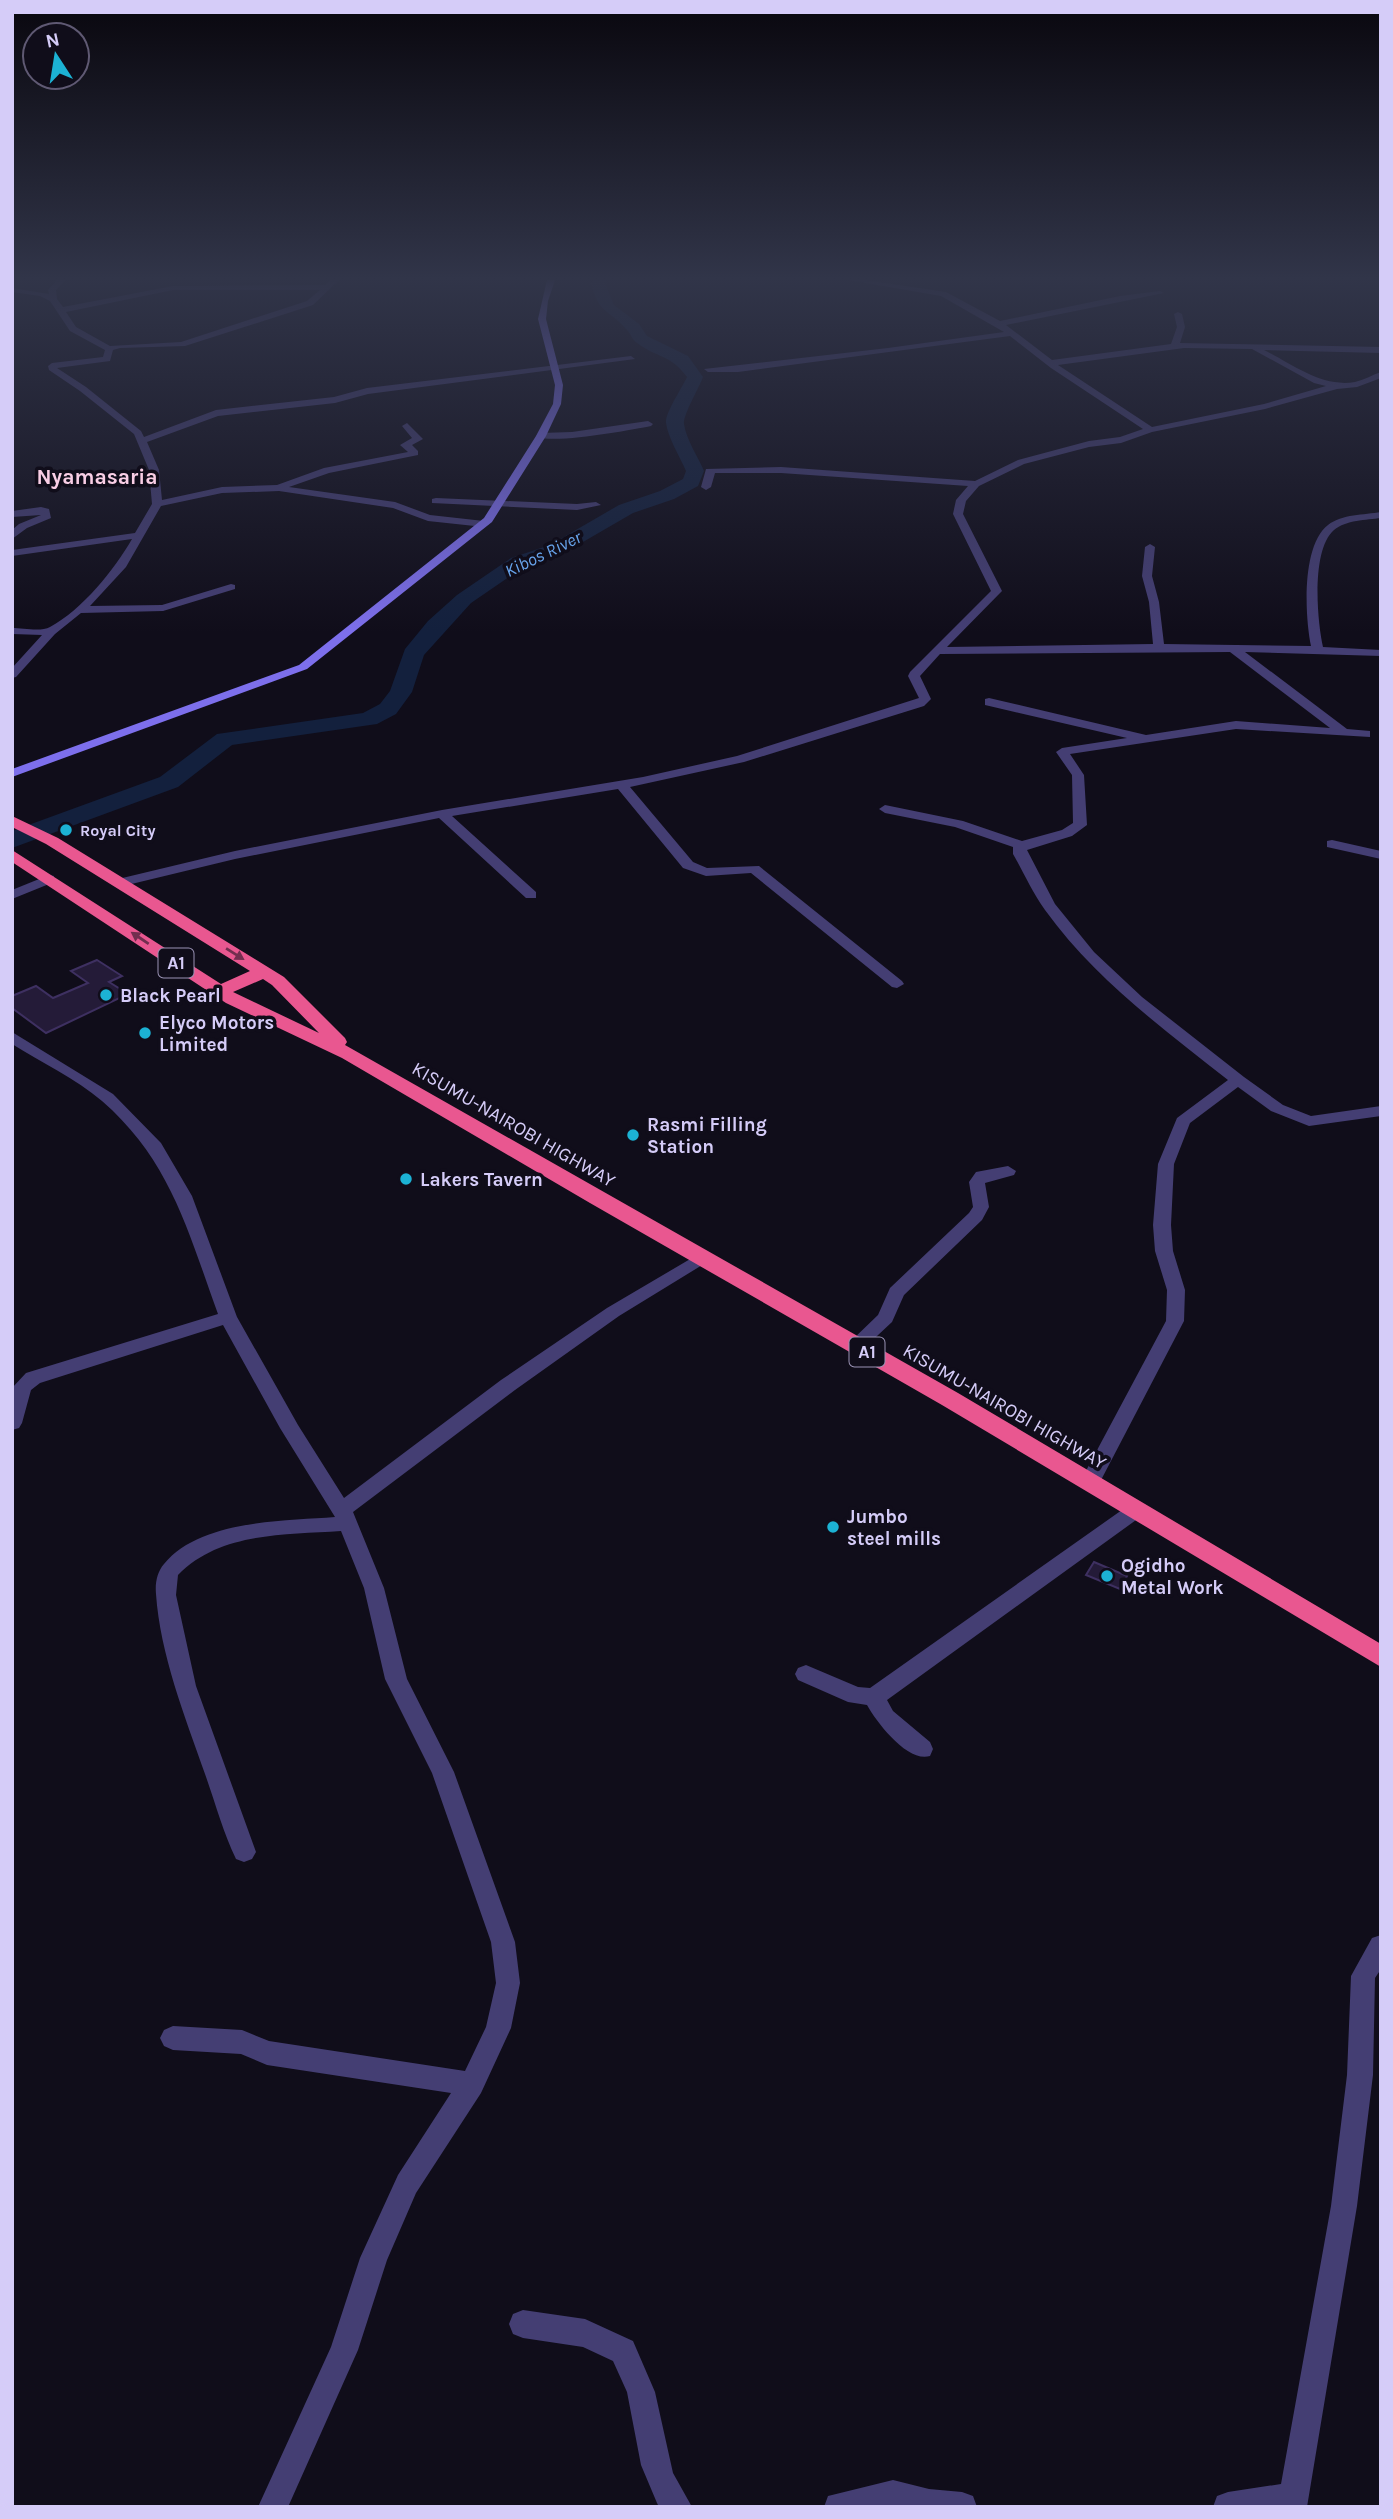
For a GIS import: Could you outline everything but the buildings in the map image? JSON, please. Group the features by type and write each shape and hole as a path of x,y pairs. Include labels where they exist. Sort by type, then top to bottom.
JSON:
{"highway":[{"name":"A1","path":"13,821 52,841 278,981 349,1054"},
{"name":"A1","path":"12,855 220,992 349,1054"},
{"path":"220,992 264,972"},
{"name":"KISUMU-NAIROBI HIGHWAY","path":"349,1054 1090,1482 1381,1657"}],"main road":[{"path":"12,773 303,667 484,523 501,503 541,436 558,398"}],"street":[{"path":"12,675 51,632 96,596 113,576 157,504 154,470 138,433 92,398"},
{"path":"142,441 216,413 344,398"},
{"path":"1102,398 1150,430"},
{"path":"120,883 235,855 442,814 621,784 740,759 920,703 926,699 914,676 997,591 988,569 959,521 961,500 976,484 1021,462 1291,398"},
{"path":"541,436 572,435 648,424"},
{"path":"279,488 311,473 415,453 405,445 418,439 407,426"},
{"path":"706,487 709,471 715,470 781,470 976,484"},
{"path":"157,504 222,490 279,488 395,505 428,519 484,523"},
{"path":"436,501 577,507 596,505"},
{"path":"12,514 41,510 46,511 47,516 23,526 12,537"},
{"path":"1318,650 1312,614 1314,563 1324,533 1331,526 1381,515"},
{"path":"12,553 141,534"},
{"path":"1150,547 1147,576 1154,602 1159,648"},
{"path":"78,610 163,608 231,587"},
{"path":"12,631 51,632"},
{"path":"937,651 1232,648 1381,653"},
{"path":"1232,648 1342,731"},
{"path":"989,702 1152,740"},
{"path":"1366,734 1236,725 1062,752 1078,775 1080,825 1067,833 1026,844 1021,848 1020,854 1049,906 1084,950 1157,1017 1238,1080 1278,1108 1308,1121 1381,1111"},
{"path":"621,784 688,865 706,872 754,869 897,984"},
{"path":"885,809 958,824 1020,845 1021,848"},
{"path":"442,814 531,895"},
{"path":"1332,844 1381,855"},
{"path":"13,894 49,879"},
{"path":"12,1037 107,1097 155,1146 184,1196 228,1317 290,1428 345,1516 374,1588 401,1691 443,1772 503,1942 508,1983 498,2028 472,2084 407,2184 374,2258 344,2350 283,2491 273,2507"},
{"path":"1090,1482 1175,1321 1176,1290 1164,1251 1162,1224 1166,1164 1183,1121 1238,1080"},
{"path":"856,1346 886,1318 896,1293 976,1216 981,1207 977,1182 982,1176 1008,1171"},
{"path":"244,1852 185,1686 166,1595 169,1570 178,1561 220,1538 345,1516 509,1385 602,1319 703,1259"},
{"path":"12,1423 22,1388 33,1378 228,1317"},
{"path":"806,1674 856,1696 874,1697 1136,1510"},
{"path":"874,1697 885,1717 922,1749"},
{"path":"1228,2507 1292,2502 1344,2206 1360,2075 1363,1976 1381,1947"},
{"path":"173,2038 242,2042 267,2053 472,2084"},
{"path":"523,2324 585,2333 624,2351 641,2393 650,2450 662,2487 677,2507"},
{"path":"839,2507 893,2495 929,2504 962,2507"}],"waterway":[{"name":"Kibos River","path":"12,840 169,782 225,739 369,719 388,709 401,692 413,654 436,626 464,599 518,562 557,549 626,509 667,495 691,482 695,471 675,423 678,410 687,398"}],"place":[{"name":"Royal City","path":"66,830"},
{"name":"Black Pearl","path":"106,995"},
{"name":"Elyco Motors Limited","path":"145,1033"},
{"name":"Rasmi Filling Station","path":"633,1135"},
{"name":"Lakers Tavern","path":"406,1179"},
{"name":"Jumbo steel mills","path":"833,1527"},
{"name":"Ogidho Metal Work","path":"1107,1576"}],"district":[{"name":"Nyamasaria","path":"97,477"}]}
